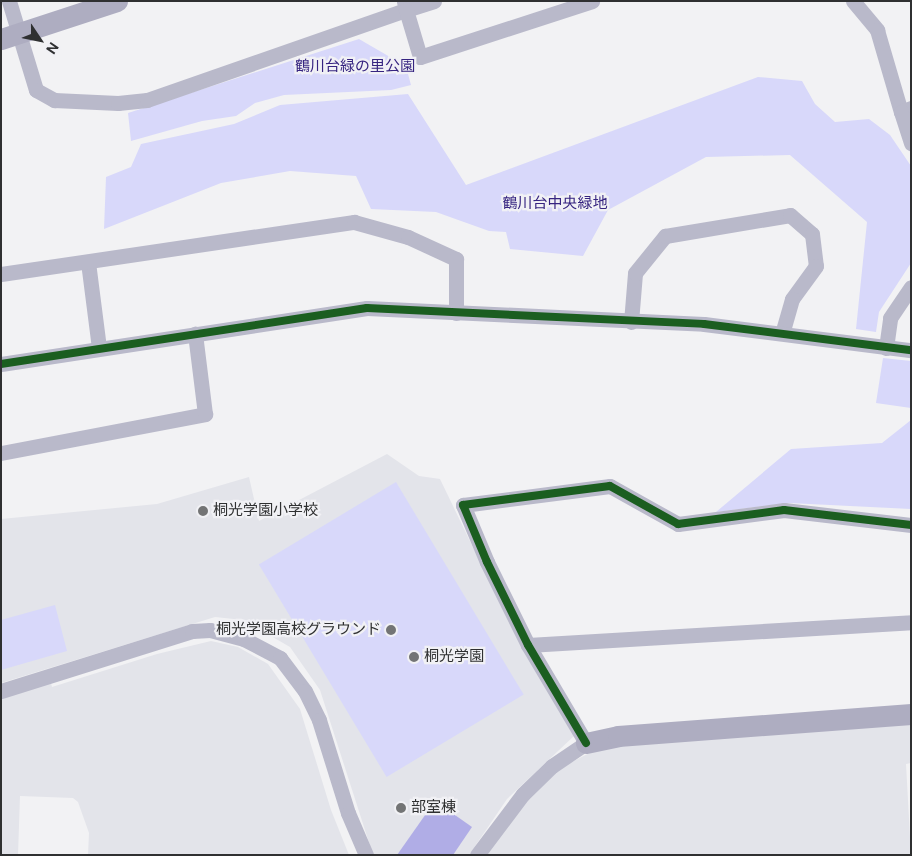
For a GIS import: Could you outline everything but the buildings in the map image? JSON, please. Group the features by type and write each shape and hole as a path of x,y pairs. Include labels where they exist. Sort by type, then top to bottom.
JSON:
{"street":[{"path":"8,1 10,36 36,90 54,100 118,103 147,100 405,6 434,1"},
{"path":"10,36 118,1"},
{"path":"405,6 420,57 592,1"},
{"path":"853,1 878,30 906,110 911,143"},
{"path":"631,322 635,274 665,236 790,215 812,234 816,266 792,299 782,333"},
{"path":"1,274 354,222 408,237 456,259 456,313"},
{"path":"88,262 99,348"},
{"path":"886,348 890,318 911,287"},
{"path":"1,364 367,308 704,324 911,350"},
{"path":"1,453 205,414 195,334"},
{"path":"586,743 528,645 487,562 463,505 610,486 678,524 784,510 911,524"},
{"path":"528,645 911,622"},
{"path":"1,691 192,631 210,630 244,638 280,658 305,691 319,720 339,786 366,855"},
{"path":"478,855 523,794 552,766 586,743 618,736 911,714"}],"shaded area":[{"name":"桐光学園","path":"387,454 419,476 440,479 507,618 574,736 507,799 469,855 373,855 320,690 290,647 243,620 215,617 1,683 1,519 157,504 249,477 259,521"},
{"path":"211,641 238,647 268,664 300,709 331,810 349,855 88,855 89,833 78,802 73,798 20,796 18,855 1,855 1,698 51,683 52,687 157,654"},
{"path":"911,722 911,763 906,764 911,855 484,855 529,798 564,766 609,743"}],"green space":[{"name":"鶴川台緑の里公園","path":"359,39 390,57 408,74 411,85 391,90 284,95 255,103 236,116 202,121 131,141 128,113"},
{"name":"鶴川台中央緑地","path":"758,77 802,81 815,104 835,122 869,119 890,135 911,166 911,263 879,312 876,332 856,329 867,222 790,155 706,157 608,210 583,256 510,249 506,232 489,231 436,212 371,209 356,176 290,171 221,183 104,229 106,177 131,167 141,144 234,124 280,105 408,94 466,185"},
{"path":"883,358 911,361 911,408 876,403"},
{"path":"911,420 911,509 789,503 716,512 791,449 882,443"},
{"name":"桐光学園高校グラウンド","path":"396,482 524,695 387,777 259,564"},
{"path":"55,605 67,651 1,670 1,620"}],"water":[{"path":"435,801 472,827 453,855 397,855"}],"cycle path":[{"path":"1,364 367,308 704,324 911,350"},
{"path":"586,743 528,645 487,562 463,505 610,486 678,524 784,510 911,525"}],"place":[{"name":"桐光学園小学校","path":"203,511"},
{"name":"桐光学園高校グラウンド","path":"391,630"},
{"name":"桐光学園","path":"414,657"},
{"name":"部室棟","path":"401,808"}]}
